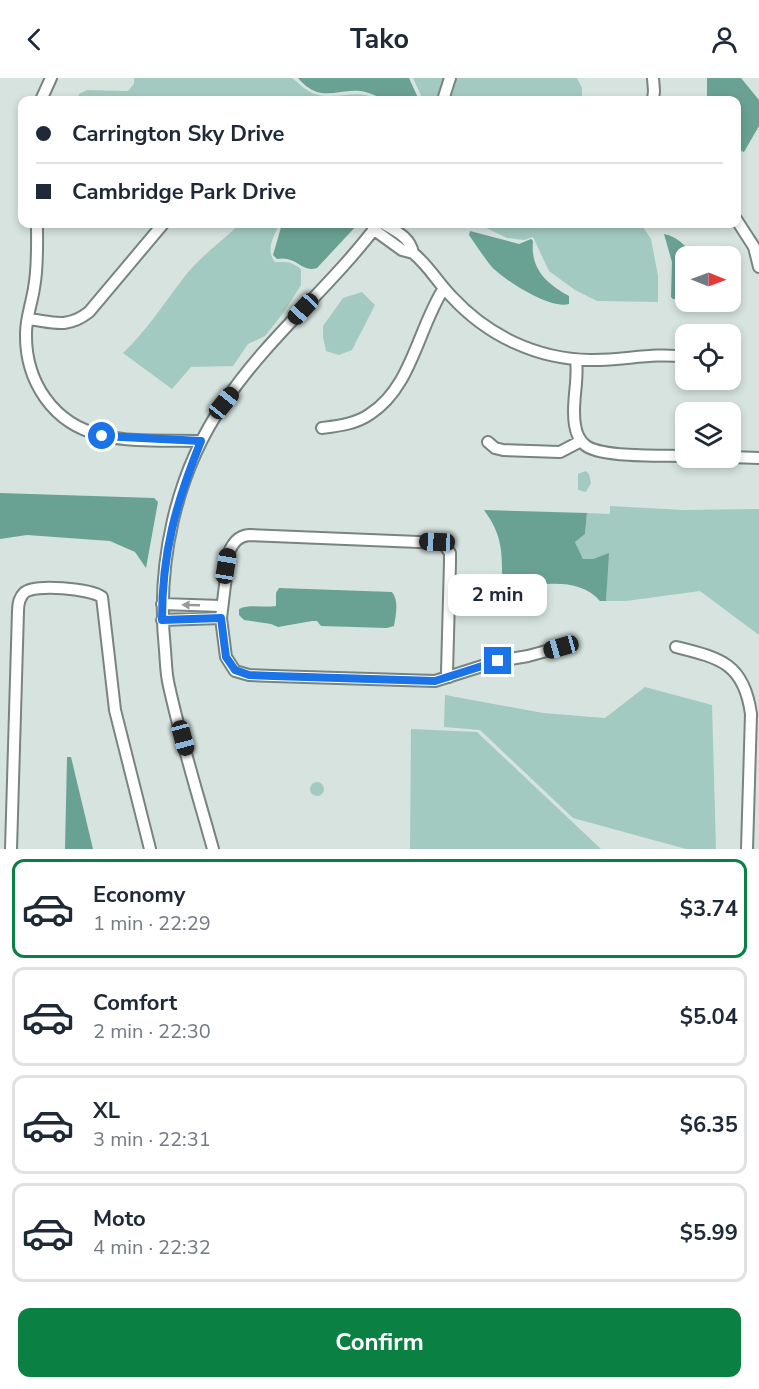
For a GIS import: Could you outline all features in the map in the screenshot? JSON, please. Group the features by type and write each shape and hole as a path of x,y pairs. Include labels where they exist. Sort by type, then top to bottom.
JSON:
{"street":[{"path":"43,96 51,78"},
{"path":"444,96 450,78"},
{"path":"653,78 653,96"},
{"path":"741,227 754,247 759,267"},
{"path":"37,228 37,268 26,331 27,348 31,370 39,390 50,405 79,428 102,436 201,441"},
{"path":"28,319 70,323 89,312 160,228"},
{"path":"213,849 168,685 162,604 172,525 184,484 201,441 224,403 274,339 360,248 375,228"},
{"path":"378,228 402,249 413,253 428,265 444,288 472,316 500,335 537,352 576,360 658,354 675,356"},
{"path":"390,228 408,239 413,253"},
{"path":"322,428 359,420 371,414 381,405 402,379 434,303 444,288"},
{"path":"576,360 575,423 581,441 598,452 675,456"},
{"path":"488,442 495,448 503,450 560,452 568,450 581,441"},
{"path":"741,457 759,458"},
{"path":"449,677 447,672 450,553 443,543 243,536 233,543 229,552 221,618 226,657 231,667 240,673 435,681 449,677 498,661 561,647"},
{"path":"10,849 19,601 24,593 38,588 84,590 97,592 102,597 115,710 150,849"},
{"path":"162,604 221,606"},
{"path":"162,620 221,618"},
{"path":"676,647 713,657 736,671 748,694 751,714 747,849"}],"shaded area":[{"path":"134,78 292,78 306,89 323,96 79,96 87,90 128,91 134,84"},
{"path":"298,78 409,78 417,96 376,96 360,91 322,93 304,84"},
{"path":"413,78 445,78 440,96 421,96"},
{"path":"454,78 577,78 582,88 582,96 449,96"},
{"path":"707,78 741,78 759,100 759,126 744,152 741,151 741,96 707,96"},
{"path":"355,94 371,96 331,96"},
{"path":"235,228 277,228 271,243 272,257 275,262 291,263 301,269 301,285 265,336 248,344 233,366 191,367 172,389 123,353 148,325 185,276"},
{"path":"281,228 354,228 317,268 307,268 289,259 277,259 273,255"},
{"path":"486,228 644,228 651,239 658,276 658,302 597,301 575,290 549,271 533,237 524,240 507,238"},
{"path":"470,231 519,244 531,239 537,268 547,281 569,296 569,304 551,303 506,279 488,262 469,235"},
{"path":"664,234 673,237 685,246 675,246 675,299 671,297 672,262"},
{"path":"362,292 375,305 352,350 339,355 326,351 323,326 343,298"},
{"path":"586,471 591,483 586,492 578,490 578,474"},
{"path":"0,493 154,498 158,502 146,568 135,552 110,541 27,535 0,539"},
{"path":"610,506 684,510 759,509 759,635 700,591 626,601 606,601 608,554 593,559 583,559 575,542 585,534 587,513 610,514"},
{"path":"484,510 587,513 585,534 575,542 583,559 593,559 609,553 606,601 600,601 587,590 571,585 538,585 515,591 502,587 502,556 498,538"},
{"path":"279,588 392,592 396,604 394,626 387,628 321,626 317,621 312,621 278,627 244,620 239,615 239,609 243,608 276,606 276,593"},
{"path":"645,687 712,705 716,849 686,849 573,818 480,730 444,727 445,695 543,713 605,718"},
{"path":"411,729 477,732 601,849 410,849"},
{"path":"67,757 71,757 93,849 65,849"},
{"path":"314,782 320,782 324,789 320,796 314,796 310,792 310,786"}],"route":[{"path":"102,436 201,441 184,484 172,525 166,559 162,620 221,618 226,657 231,667 240,673 435,681 498,661"}]}
